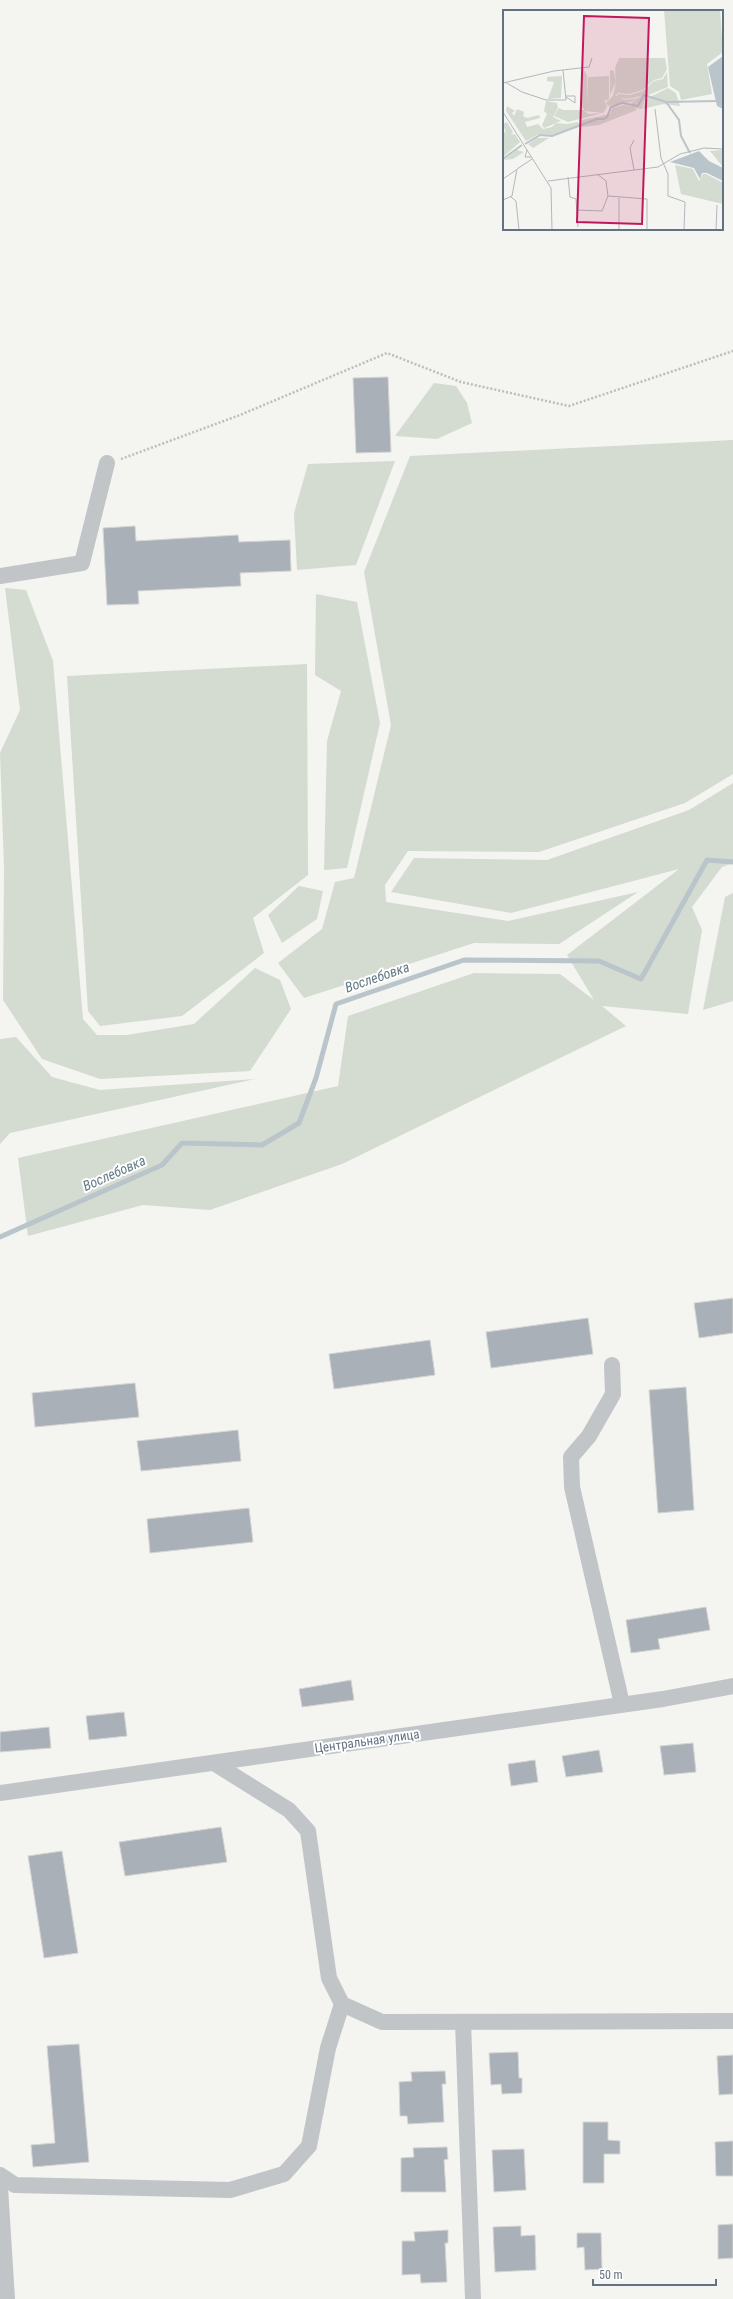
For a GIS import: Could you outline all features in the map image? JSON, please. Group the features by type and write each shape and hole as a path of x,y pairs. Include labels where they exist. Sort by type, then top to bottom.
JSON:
{"street":[{"path":"0,576 82,563 107,463"},
{"path":"612,1365 613,1394 589,1436 571,1457 572,1487 622,1704"},
{"name":"Центральная улица","path":"0,1793 622,1704 733,1686"},
{"path":"214,1763 289,1810 308,1831 329,1978 342,2004 382,2022 733,2021"},
{"path":"0,2175 15,2185 230,2190 284,2174 309,2146 328,2048 342,2004"},
{"path":"463,2022 473,2299"},
{"path":"0,2187 8,2299"}],"path":[{"path":"107,463 240,415 387,353 461,382 569,406 733,351"}],"shaded area":[{"path":"434,383 456,386 467,403 472,423 437,439 395,436"},
{"path":"733,440 733,774 685,803 539,852 408,851 385,885 386,902 508,921 638,892 559,944 474,943 304,998 278,963 322,929 335,882 354,878 391,725 364,572 410,456"},
{"path":"395,461 356,565 297,570 294,513 308,464"},
{"path":"5,588 26,590 53,661 83,1019 97,1035 127,1035 194,1024 255,968 280,980 291,1009 250,1071 100,1079 42,1059 3,1000 4,867 0,753 20,710"},
{"path":"316,594 357,602 380,723 347,868 324,870 327,741 341,691 315,675"},
{"path":"307,664 308,875 253,918 264,953 182,1016 100,1026 88,1011 67,676"},
{"path":"733,783 733,863 722,867 692,907 702,930 688,1014 602,1006 626,1026 342,1164 210,1210 143,1205 28,1236 18,1158 338,1086 348,1016 474,973 560,974 594,1000 567,955 679,869 511,913 391,892 414,858 547,860 689,810"},
{"path":"299,886 323,891 317,919 282,943 268,915"},
{"path":"733,893 733,1001 703,1010 725,897"},
{"path":"16,1037 52,1077 100,1090 255,1079 10,1133 0,1144 0,1039"}],"building":[{"path":"388,377 391,452 356,453 353,378"},
{"path":"135,526 136,541 238,535 239,542 290,540 291,571 240,573 241,586 138,591 139,604 107,605 103,528"},
{"path":"733,1298 733,1333 699,1338 694,1303"},
{"path":"588,1318 593,1354 491,1368 486,1332"},
{"path":"430,1340 435,1375 334,1389 329,1354"},
{"path":"135,1383 139,1417 35,1427 32,1393"},
{"path":"686,1387 694,1510 658,1513 649,1390"},
{"path":"238,1430 241,1461 141,1471 137,1441"},
{"path":"249,1508 253,1542 150,1553 147,1519"},
{"path":"706,1607 710,1630 658,1639 660,1649 631,1653 626,1620"},
{"path":"351,1680 354,1700 302,1707 299,1689"},
{"path":"124,1712 127,1736 89,1740 86,1716"},
{"path":"49,1727 51,1748 0,1752 0,1732"},
{"path":"693,1743 696,1772 664,1775 660,1746"},
{"path":"599,1750 603,1772 566,1777 562,1756"},
{"path":"535,1760 538,1782 511,1786 508,1764"},
{"path":"221,1827 227,1862 125,1876 119,1842"},
{"path":"62,1851 78,1953 44,1958 28,1856"},
{"path":"79,2044 89,2162 33,2167 31,2145 55,2143 47,2046"},
{"path":"518,2052 519,2078 522,2078 522,2093 502,2094 501,2084 491,2085 489,2053"},
{"path":"733,2055 733,2094 719,2095 717,2056"},
{"path":"445,2071 446,2084 442,2084 444,2122 408,2124 407,2116 400,2116 399,2082 412,2081 411,2072"},
{"path":"583,2122 608,2122 608,2140 620,2141 620,2154 604,2154 604,2183 583,2183"},
{"path":"733,2141 733,2176 716,2176 715,2142"},
{"path":"447,2147 448,2159 444,2160 446,2192 401,2192 401,2158 414,2157 413,2148"},
{"path":"524,2149 526,2190 494,2192 492,2150"},
{"path":"733,2224 733,2258 718,2259 718,2225"},
{"path":"521,2226 521,2236 535,2235 536,2270 495,2272 493,2227"},
{"path":"448,2230 448,2243 445,2243 447,2282 421,2283 420,2274 402,2275 402,2241 415,2241 414,2232"},
{"path":"577,2233 601,2233 602,2269 585,2270 584,2247 577,2248"}],"waterway":[{"name":"Вослебовка","path":"0,1237 162,1165 182,1143 262,1145 299,1123 316,1078 336,1004 464,960 599,961 641,979 707,860 733,862"}]}
